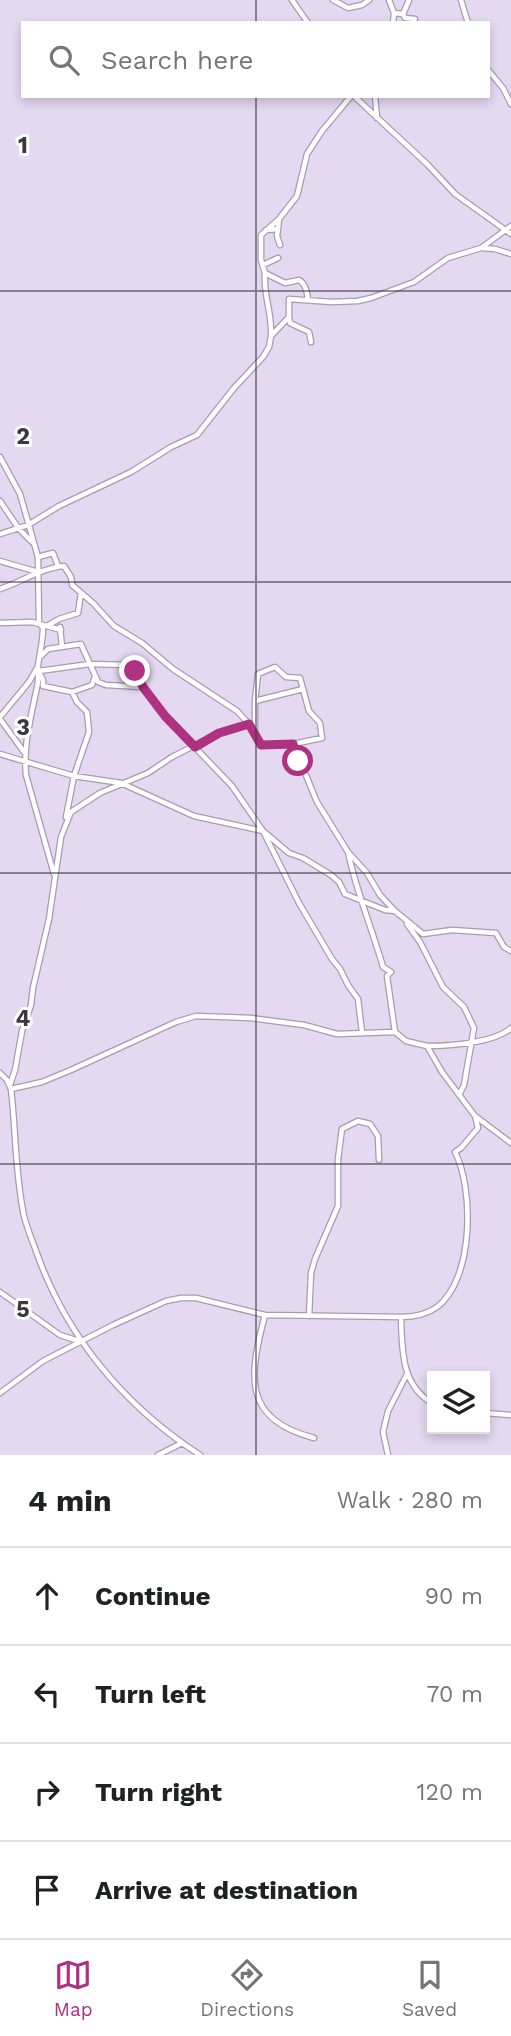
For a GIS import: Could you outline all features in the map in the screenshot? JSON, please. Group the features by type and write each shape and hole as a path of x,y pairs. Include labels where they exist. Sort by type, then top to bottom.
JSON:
{"street":[{"path":"333,0 348,8 362,5 369,0"},
{"path":"388,0 394,13 393,21"},
{"path":"403,14 409,0"},
{"path":"461,0 467,21"},
{"path":"293,1 307,21"},
{"path":"394,13 415,19"},
{"path":"490,72 503,88 511,104"},
{"path":"283,323 275,322 264,294 261,235 279,219 299,193 307,154 322,131 351,98"},
{"path":"355,98 427,164 455,194 511,234"},
{"path":"375,98 377,119"},
{"path":"279,219 277,236 280,245"},
{"path":"481,248 511,226"},
{"path":"268,230 278,229"},
{"path":"268,230 277,236"},
{"path":"290,320 289,299 358,301 414,282 448,258 481,248 511,254"},
{"path":"263,262 278,258"},
{"path":"265,273 285,283 299,280 307,291 308,299"},
{"path":"0,534 28,526 59,506 131,472 171,447 197,435 234,388 263,357 269,347 272,316"},
{"path":"271,336 283,323 290,320"},
{"path":"290,320 306,329 312,342"},
{"path":"0,457 9,469 20,494 38,557 42,650 24,753 26,775 55,879"},
{"path":"0,502 19,529 34,544"},
{"path":"38,557 53,553 58,566"},
{"path":"0,561 39,572"},
{"path":"0,589 39,572 58,566 65,567 72,586 93,603 114,626 142,643 173,670 237,711 256,733 261,745 293,744 322,738 320,723 309,711 300,678 286,677 276,667 258,673 256,733"},
{"path":"43,625 78,613 81,593"},
{"path":"0,623 13,621 61,630"},
{"path":"57,621 61,630 62,647"},
{"path":"96,676 92,685 72,692 43,686 39,670 41,655 48,649 81,644 96,676 98,681 106,685 143,687"},
{"path":"24,753 10,737 0,718 39,670 90,664 128,665 165,716 232,786 263,831 299,903 358,999 362,1032"},
{"path":"255,701 303,689"},
{"path":"72,692 90,717 89,732 74,776 49,919 31,1006 22,1031 10,1087 17,1176 24,1218 60,1308 94,1360 148,1417 200,1455"},
{"path":"65,822 78,805 121,783 148,773 172,757 219,733 249,724"},
{"path":"293,744 317,802 348,852 367,873 380,895 405,921 423,934 452,930 496,933 504,947 511,951"},
{"path":"0,754 74,776 121,783 194,816 263,831 289,853 303,858 339,882 345,894 385,910 395,911"},
{"path":"348,852 353,876 359,886 383,967 391,972 387,976 395,1032"},
{"path":"405,921 420,942 443,987 464,1007 474,1028 464,1085 459,1096"},
{"path":"10,1087 42,1082 176,1022 196,1016 251,1018 337,1034 395,1032 406,1041 427,1046 471,1042 506,1033 511,1028"},
{"path":"427,1046 475,1116 511,1143"},
{"path":"0,1073 10,1087"},
{"path":"0,1393 43,1361 141,1312 166,1301 181,1298 196,1298 265,1315 401,1317 416,1316 439,1306 452,1287 468,1241 462,1164 455,1152 478,1129 475,1116"},
{"path":"309,1316 311,1273 338,1206 338,1159 342,1129 358,1121 370,1124 378,1136 379,1160"},
{"path":"0,1292 60,1335 82,1343"},
{"path":"265,1315 257,1344 254,1373 259,1402 279,1425 293,1433 314,1438"},
{"path":"401,1317 407,1374 416,1391 427,1399"},
{"path":"388,1455 383,1432 388,1411 407,1374"},
{"path":"490,1413 511,1415"},
{"path":"158,1455 182,1443"}],"route":[{"path":"135,671 143,687 165,716 195,747 219,733 249,724 261,745 293,744 298,761"}]}
